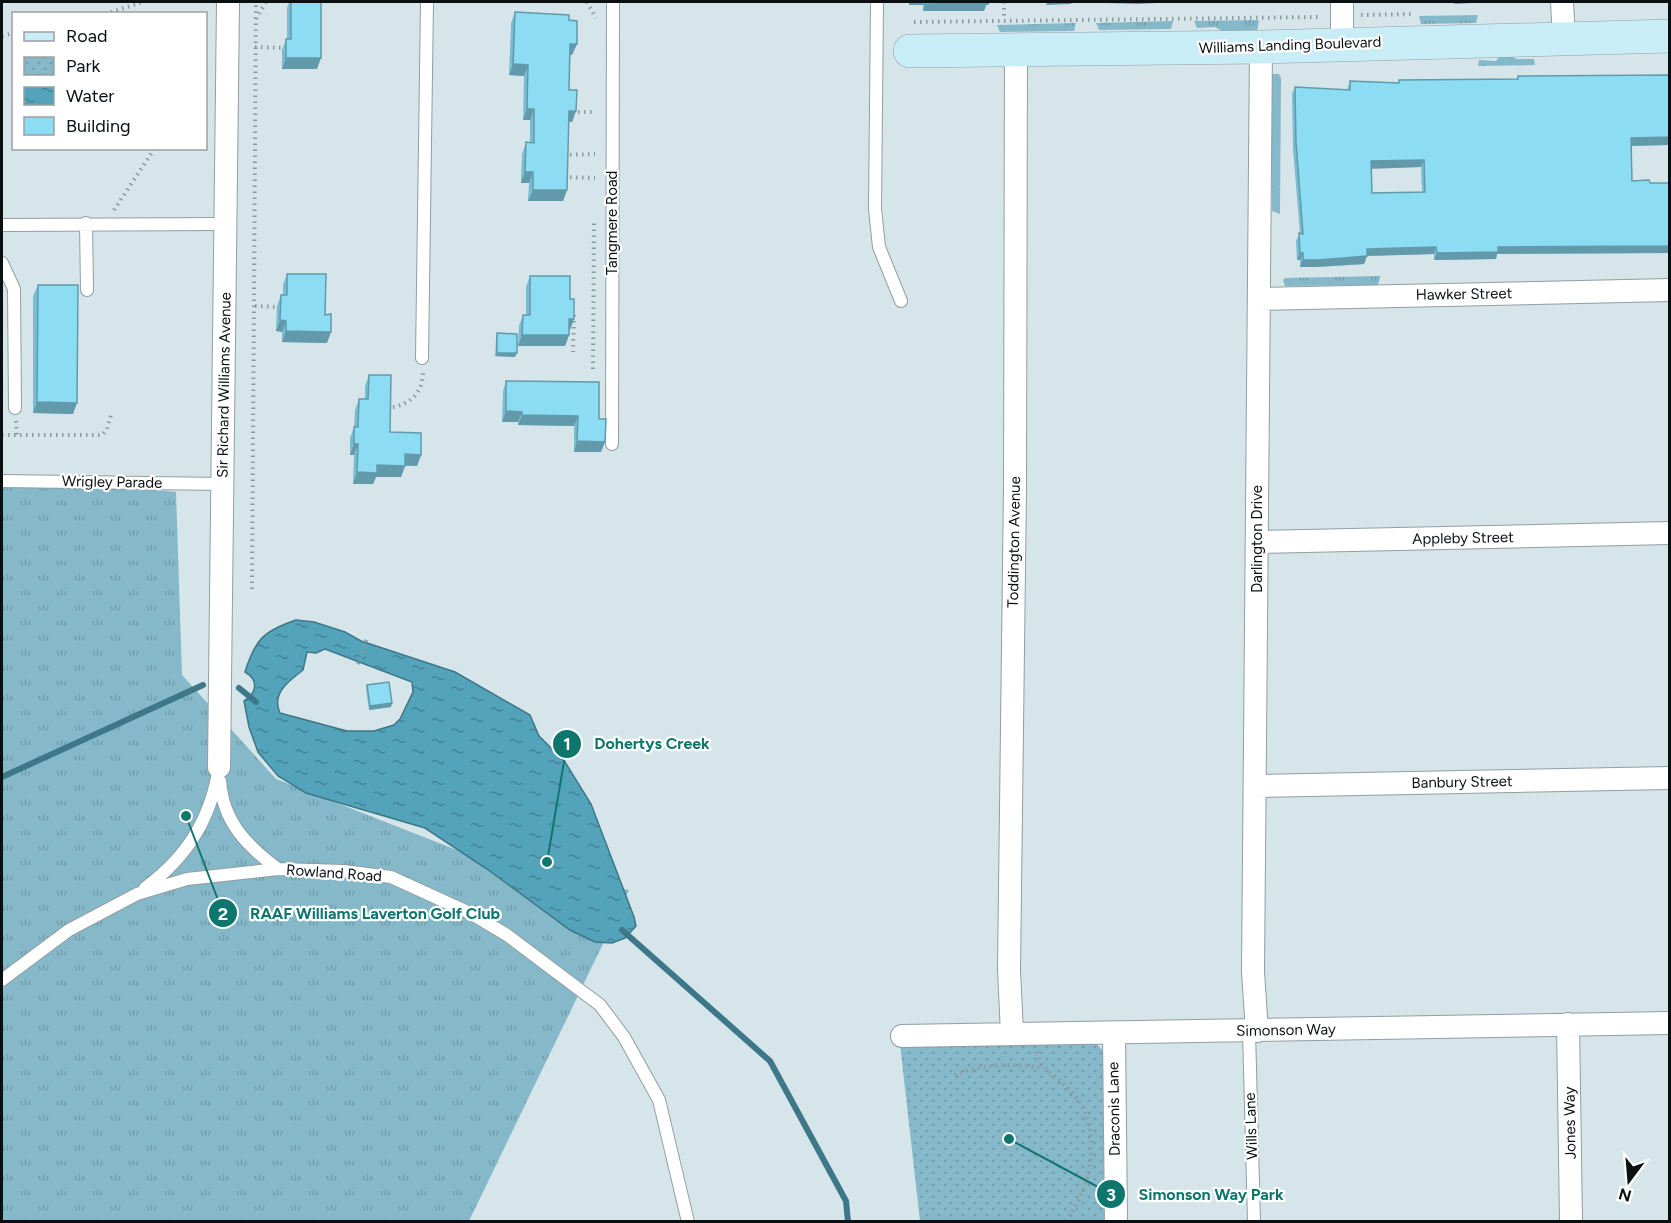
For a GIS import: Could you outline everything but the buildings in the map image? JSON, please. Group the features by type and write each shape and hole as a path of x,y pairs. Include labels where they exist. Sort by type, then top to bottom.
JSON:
{"street":[{"name":"Sir Richard Williams Avenue","path":"219,768 228,2"},
{"path":"1563,2 1564,39"},
{"name":"Williams Landing Boulevard","path":"912,36 1010,35 1261,47 1342,20 1564,39 1670,36"},
{"name":"Toddington Avenue","path":"1010,35 1015,488 1009,970 1012,1033"},
{"name":"Darlington Drive","path":"1253,1031 1261,47"},
{"name":"Hawker Street","path":"1259,299 1670,290"},
{"name":"Appleby Street","path":"1257,542 1670,533"},
{"name":"Banbury Street","path":"1255,786 1670,778"},
{"name":"Simonson Way","path":"902,1036 1670,1023"},
{"name":"Jones Way","path":"1568,1024 1571,1221"},
{"name":"Draconis Lane","path":"1114,1033 1116,1221"}],"lane":[{"path":"422,358 427,2"},
{"name":"Tangmere Road","path":"612,444 614,2"},
{"path":"877,2 875,209 879,247 901,301"},
{"path":"86,223 87,290"},
{"path":"2,225 226,224"},
{"path":"2,263 14,289 15,408"},
{"name":"Wrigley Parade","path":"2,481 223,484"},
{"path":"219,768 221,793 235,828 250,848 278,869"},
{"path":"137,894 159,878 191,844 207,815 215,791 219,768"},
{"name":"Rowland Road","path":"2,980 69,930 137,894 187,879 278,869 343,871 391,877 438,897 507,935 600,1005 624,1037 658,1100 688,1221"},
{"name":"Wills Lane","path":"1253,1031 1254,1221"}],"path":[{"path":"111,12 143,2"},
{"path":"252,589 256,2"},
{"path":"256,21 266,2"},
{"path":"1004,2 1010,35"},
{"path":"912,36 1010,35 1342,20 1424,14"},
{"path":"255,46 287,48"},
{"path":"572,112 595,112"},
{"path":"103,223 126,195 154,150"},
{"path":"564,155 595,154"},
{"path":"564,177 595,178"},
{"path":"255,306 277,307"},
{"path":"570,313 574,313 573,352"},
{"path":"387,408 400,406 418,392 422,381 422,358"},
{"path":"2,435 102,435 107,429 111,415"},
{"path":"358,664 367,638"},
{"path":"1036,1032 1036,1051 1044,1068 1075,1094 1089,1128 1090,1158 1085,1186 1065,1221"},
{"path":"955,1075 969,1069 998,1065 1044,1068"}],"green space":[{"path":"1478,15 1476,23 1421,24 1419,16"},
{"path":"1259,20 1257,33 1226,33 1215,27 1197,28 1194,21"},
{"path":"1173,21 1171,29 1099,30 1096,23"},
{"path":"1076,23 1074,31 1000,32 997,25"},
{"path":"1503,52 1508,52 1516,59 1534,59 1535,65 1478,66 1479,60 1496,61"},
{"path":"1272,74 1279,74 1281,78 1280,214 1272,211"},
{"path":"1380,276 1378,285 1285,286 1283,280 1285,278"},
{"path":"106,485 176,492 182,675 276,779 467,854 629,890 469,1221 2,1221 2,486"},
{"path":"1096,1043 1104,1052 1108,1221 920,1221 900,1044"}],"water":[{"path":"296,620 314,622 345,632 361,641 455,672 530,715 539,736 565,762 591,804 634,917 636,926 625,938 612,943 595,942 570,930 487,869 425,828 306,793 278,776 258,752 249,727 244,701 252,694 255,686 253,679 245,672 262,638 276,628","holes":["325,649 412,682 413,692 400,719 394,725 374,731 347,731 280,713 278,706 278,699 283,688 303,670 307,652 316,653"]}],"waterway":[{"path":"2,777 203,685"},
{"path":"239,688 256,702"},
{"path":"622,930 770,1061 846,1201 848,1222"}],"place":[{"name":"RAAF Williams Laverton Golf Club","path":"186,816"},
{"name":"Dohertys Creek","path":"547,862"},
{"name":"Simonson Way Park","path":"1009,1139"}]}
